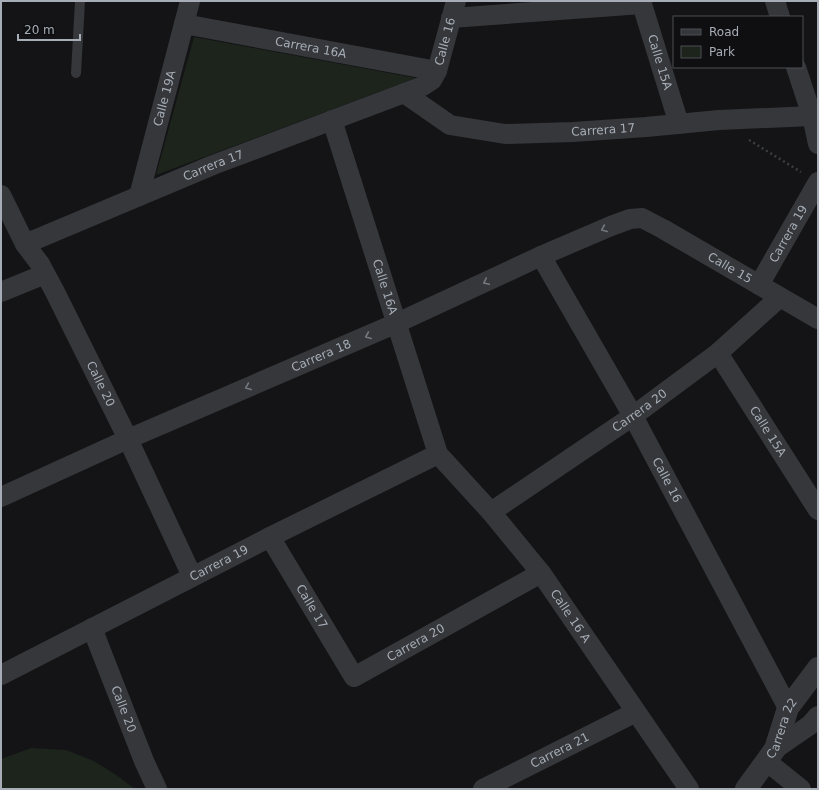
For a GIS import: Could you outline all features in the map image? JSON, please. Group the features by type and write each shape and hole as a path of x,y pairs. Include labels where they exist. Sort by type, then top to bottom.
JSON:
{"street":[{"name":"Calle 19A","path":"139,196 190,1"},
{"path":"775,1 780,16"},
{"path":"454,10 641,2"},
{"name":"Calle 15A","path":"641,2 679,124"},
{"name":"Calle 16","path":"434,76 454,10"},
{"name":"Carrera 16A","path":"184,24 434,76"},
{"path":"796,68 815,115 818,144"},
{"name":"Carrera 17","path":"25,244 214,165 423,86 434,76"},
{"name":"Carrera 17","path":"404,93 450,125 505,134 573,132 718,120 815,115"},
{"name":"Calle 16A","path":"332,120 438,454"},
{"name":"Carrera 19","path":"759,285 818,183"},
{"name":"Calle 20","path":"1,195 25,244 40,264 55,292 128,439 192,576"},
{"name":"Carrera 18","path":"1,497 128,439 397,323 541,256 611,226 630,219 642,218"},
{"name":"Calle 15","path":"642,218 818,319"},
{"name":"Calle 16","path":"541,256 633,416 788,708"},
{"path":"1,292 45,274"},
{"name":"Carrera 20","path":"491,512 633,416 718,353 780,297"},
{"name":"Calle 15A","path":"718,353 818,510"},
{"name":"Carrera 19","path":"1,675 192,576 438,454"},
{"name":"Calle 16 A","path":"438,454 491,512 541,573 689,789"},
{"name":"Calle 17","path":"270,537 354,677"},
{"name":"Carrera 20","path":"354,677 541,573"},
{"name":"Calle 20","path":"92,628 144,761 157,789"},
{"name":"Carrera 22","path":"746,789 771,755 788,708 818,668"},
{"name":"Carrera 21","path":"483,789 636,712"},
{"path":"800,789 771,755 810,725 818,716"}],"lane":[{"path":"76,73 80,1"}],"path":[{"path":"718,120 818,183"}],"green space":[{"path":"194,37 416,78 156,175"},
{"path":"31,748 66,750 94,761 135,789 1,789 1,759"}]}
